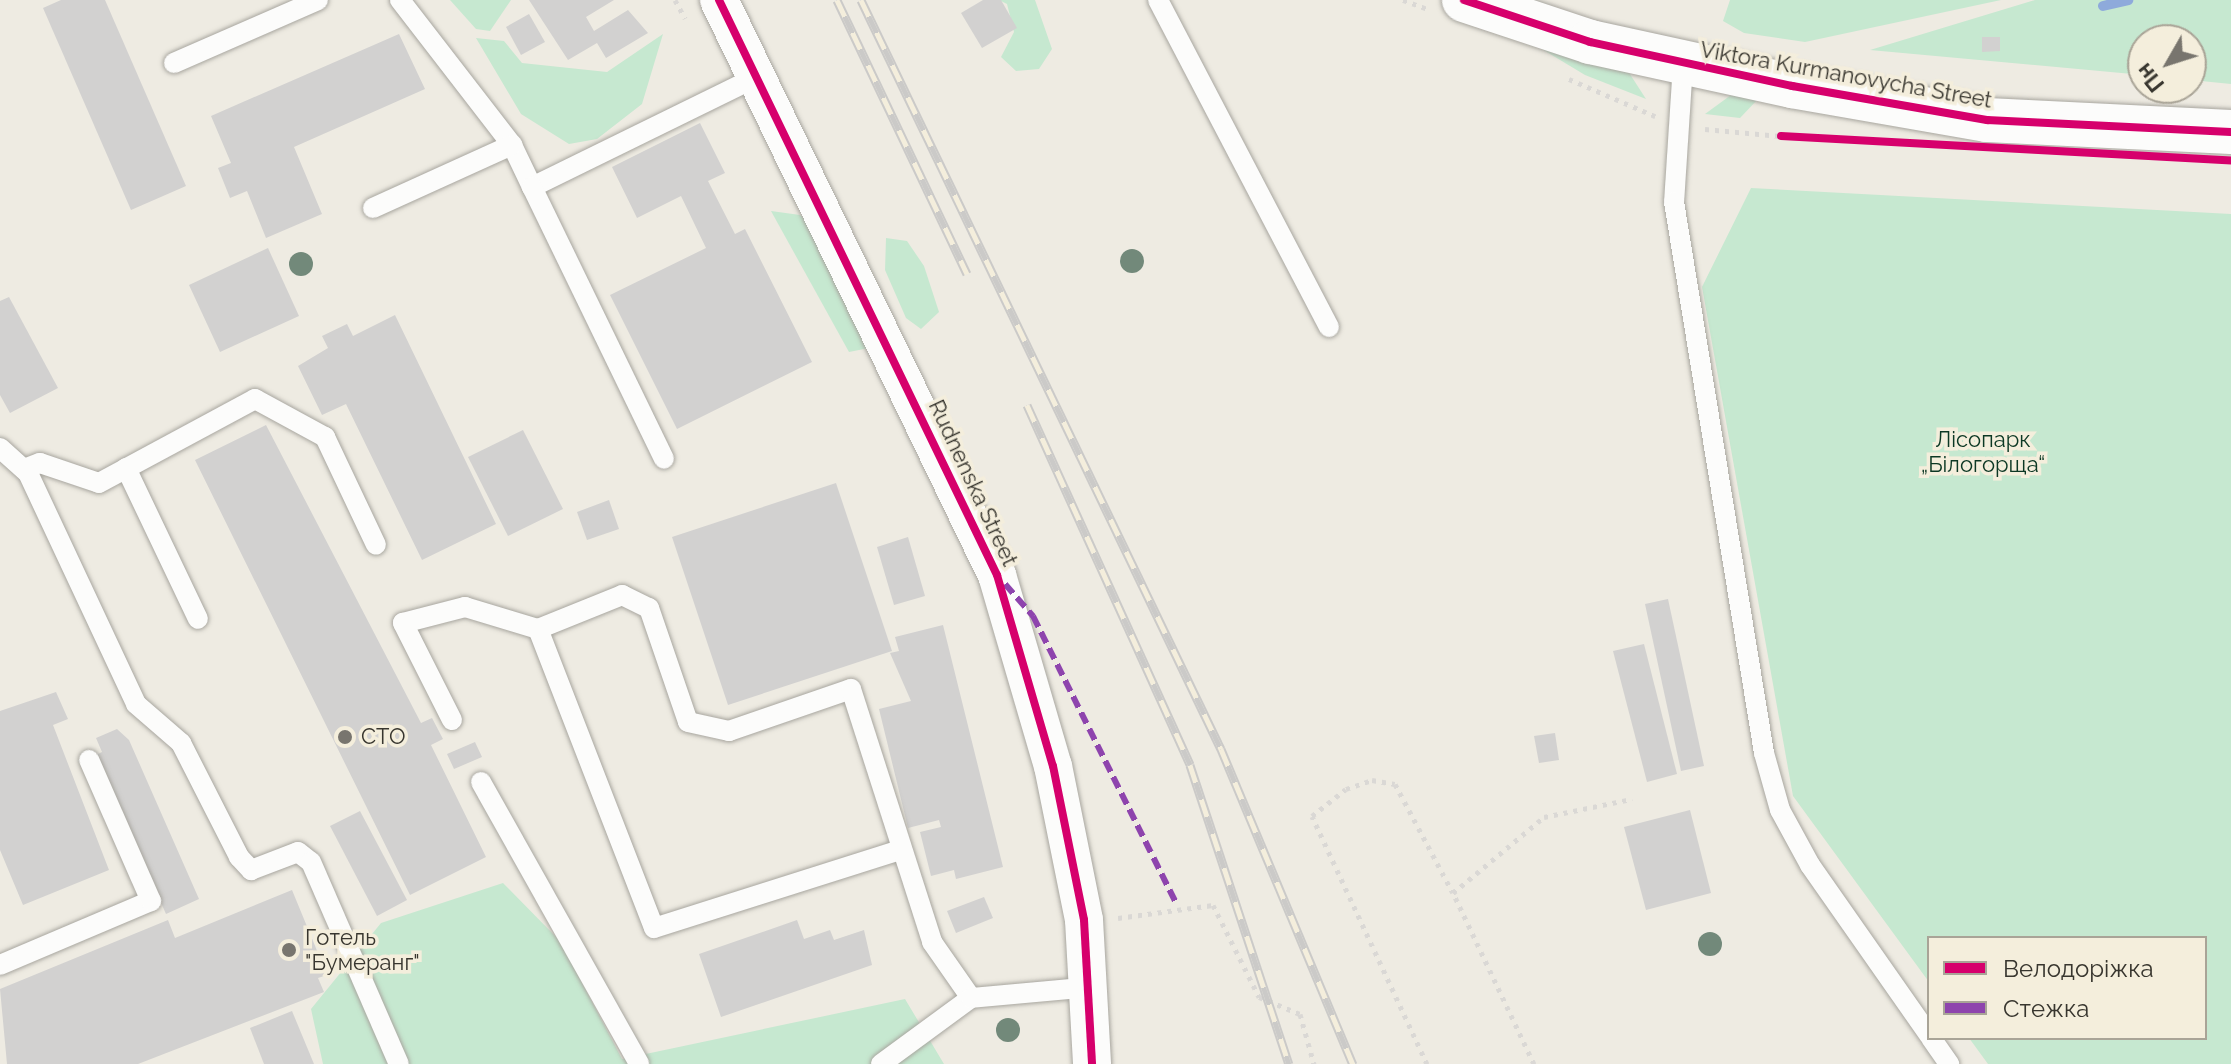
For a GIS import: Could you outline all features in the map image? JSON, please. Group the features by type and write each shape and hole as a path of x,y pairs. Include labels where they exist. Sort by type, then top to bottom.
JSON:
{"street":[{"name":"Rudnenska Street","path":"719,0 759,76 997,575 1053,766 1091,987 1092,1064"},
{"name":"Viktora Kurmanovycha Street","path":"1474,2 1683,64 1987,120 2231,132"}],"lane":[{"path":"174,63 318,0"},
{"path":"400,0 512,145 664,459"},
{"path":"1158,0 1329,327"},
{"path":"1683,64 1674,202 1764,753 1780,810 1810,865 1927,1033"},
{"path":"532,187 759,76"},
{"path":"373,208 512,145"},
{"path":"24,469 40,463 99,483 255,399 325,437 376,545"},
{"path":"0,448 24,469 136,704 181,743 239,857 251,870 298,852 311,862 399,1064"},
{"path":"126,468 198,619"},
{"path":"452,720 403,623 465,607 538,629 622,595 649,608 688,722 729,731 851,689 900,850 932,942 971,998"},
{"path":"538,629 654,928 900,850"},
{"path":"0,965 151,901 89,760"},
{"path":"481,782 639,1064"},
{"path":"881,1064 971,998 1091,987"},
{"path":"1932,1040 1949,1064"}],"path":[{"path":"1704,129 1781,136"},
{"path":"1427,1064 1312,816 1346,789 1372,780 1395,784 1453,893 1534,1064"},
{"path":"1453,893 1544,817 1632,799"},
{"path":"1107,920 1213,905 1259,997 1300,1014 1314,1064"}],"green space":[{"path":"450,0 511,0 490,31 476,29"},
{"path":"999,0 1035,0 1052,49 1039,69 1016,71 1001,57 1014,32 1007,4"},
{"path":"1730,0 2001,0 1805,42 1744,33 1723,21"},
{"path":"2035,0 2231,0 2231,84 2207,82 2207,24 2127,24 2127,74 1870,50"},
{"path":"663,34 642,104 597,139 569,144 521,114 476,38 504,41 522,63 607,72"},
{"path":"1517,34 1626,68 1646,99 1585,75"},
{"path":"1731,95 1760,97 1740,118 1705,114"},
{"name":"Лісопарк „Білогорща“","path":"1751,188 2231,214 2231,1064 1988,1064 1970,1040 2207,1040 2207,936 1927,936 1927,979 1793,796 1702,287"},
{"path":"771,211 800,215 823,231 874,347 849,352"},
{"path":"886,238 907,241 924,266 939,312 921,329 906,318 885,270"},
{"path":"503,883 560,941 622,1059 905,999 944,1064 323,1064 311,1009 381,923"}],"building":[{"path":"61,0 105,0 186,186 131,210 43,8"},
{"path":"529,0 614,0 586,17 594,31 628,10 648,33 606,58 597,43 568,60"},
{"path":"983,0 1001,0 1017,28 982,48 961,13"},
{"path":"529,14 545,42 521,55 506,27"},
{"path":"399,34 425,89 294,147 322,214 266,238 247,191 230,198 218,168 231,163 211,116"},
{"path":"1982,37 2000,37 2000,51 1982,52"},
{"path":"700,123 725,173 708,181 735,234 745,229 812,362 677,429 610,295 706,248 681,196 637,218 612,167"},
{"path":"268,248 299,316 220,352 189,285"},
{"path":"9,297 58,388 10,413 0,395 0,301"},
{"path":"395,315 496,524 422,560 346,404 322,415 298,366 328,348 322,336 347,324 353,336"},
{"path":"266,425 421,723 432,718 443,739 431,745 486,857 410,895 195,460"},
{"path":"523,430 563,509 508,536 468,457"},
{"path":"836,483 892,651 728,705 672,537"},
{"path":"609,500 619,529 587,540 577,512"},
{"path":"908,537 925,596 894,605 877,547"},
{"path":"1668,599 1704,766 1681,771 1645,604"},
{"path":"943,625 1003,867 956,879 954,870 931,876 920,832 941,827 939,820 908,828 879,709 911,701 890,653 899,651 895,637"},
{"path":"1644,644 1677,774 1647,782 1613,651"},
{"path":"56,692 68,719 53,725 109,870 23,905 0,850 0,711"},
{"path":"117,729 129,740 199,899 166,914 96,755 102,752 96,738"},
{"path":"1555,733 1559,760 1539,763 1534,736"},
{"path":"475,742 482,757 454,769 447,754"},
{"path":"1690,810 1711,893 1646,910 1624,827"},
{"path":"360,811 407,900 377,916 330,826"},
{"path":"292,890 327,975 318,978 324,992 138,1064 7,1064 0,989 168,920 175,938"},
{"path":"984,897 993,918 956,933 947,911"},
{"path":"797,920 804,939 830,930 834,940 864,930 872,965 721,1017 699,954"},
{"path":"292,1011 314,1064 264,1064 250,1028"}],"waterway":[{"path":"2103,6 2128,0"}],"railway":[{"path":"837,0 967,274"},
{"path":"861,0 1221,749 1353,1064"},
{"path":"1027,405 1190,765 1289,1064"}],"marked path":[{"path":"1005,584 1033,616 1177,905"}],"cycle path":[{"path":"719,0 997,575 1053,766 1084,920 1092,1064"},
{"path":"1464,0 1590,42 1792,86 1987,120 2231,132"},
{"path":"1781,136 2231,160"}],"place":[{"name":"СТО","path":"345,737"},
{"name":"Готель \"Бумеранг\"","path":"289,950"}]}
